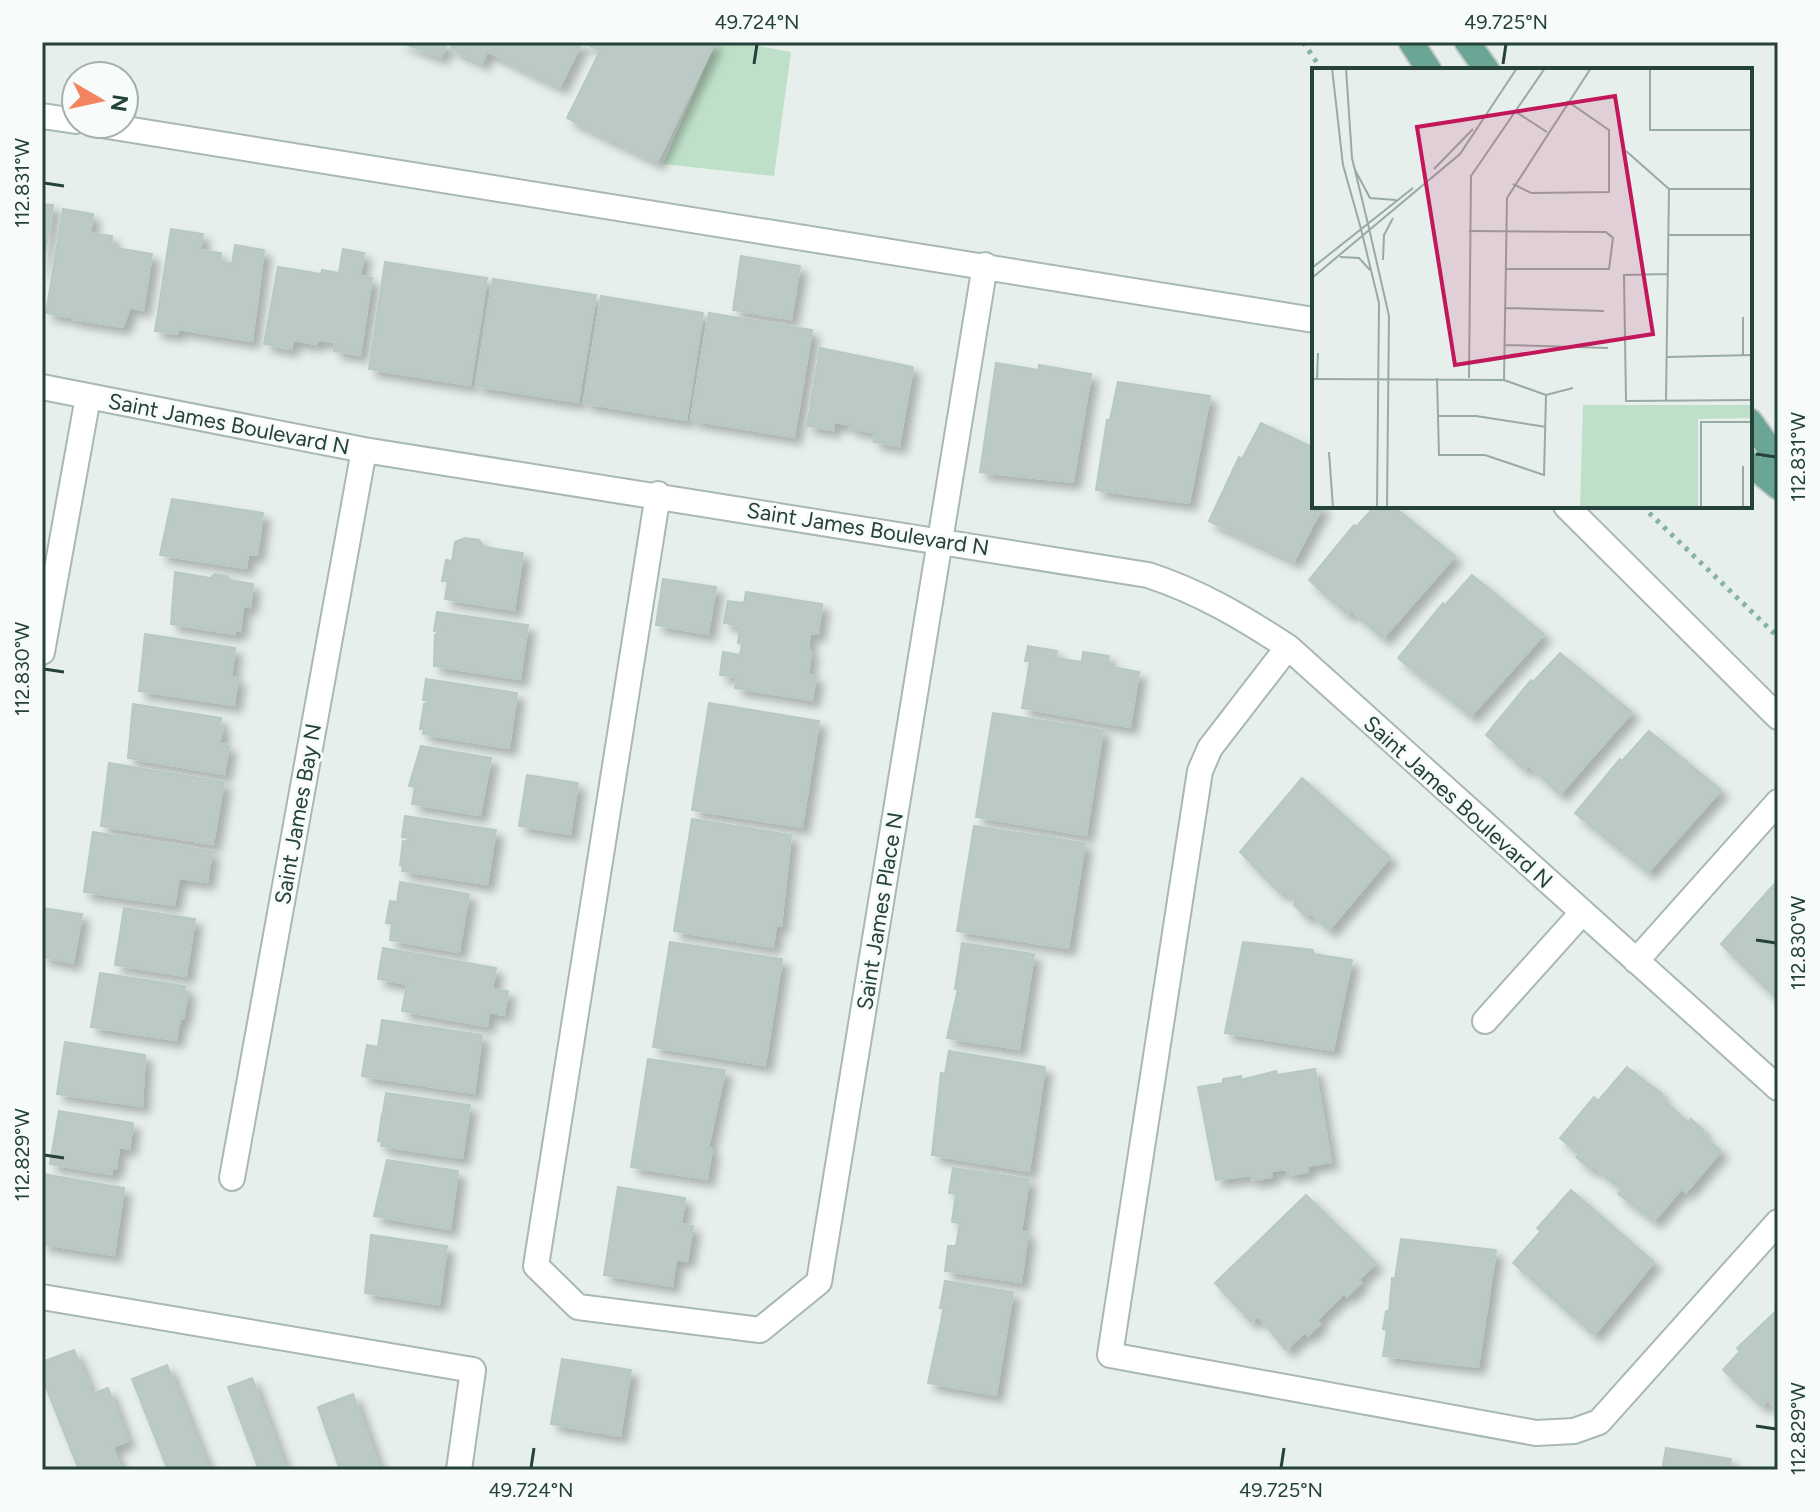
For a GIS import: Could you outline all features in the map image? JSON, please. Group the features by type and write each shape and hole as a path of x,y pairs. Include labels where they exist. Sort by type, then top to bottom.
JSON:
{"main road":[{"path":"1411,42 1428,68"},
{"path":"1467,42 1486,68"},
{"path":"1752,424 1778,460"},
{"path":"1752,466 1778,487"}],"street":[{"path":"140,131 1312,320"},
{"name":"Saint James Place N","path":"658,494 536,1266 578,1307 760,1330 819,1282 985,265"},
{"name":"Saint James Boulevard N","path":"42,387 364,450 658,494 1148,575 1222,604 1288,647 1581,914 1778,1088"},
{"path":"42,652 88,397"},
{"name":"Saint James Bay N","path":"232,1178 364,450"},
{"path":"1568,508 1778,717"},
{"path":"1288,647 1210,748 1200,771 1110,1355 1536,1433 1574,1431 1599,1422 1778,1222"},
{"path":"1636,961 1778,802"},
{"path":"1485,1021 1581,914"},
{"path":"42,1297 473,1370 459,1470"}],"path":[{"path":"1303,42 1321,68"},
{"path":"1644,508 1778,637"}],"green space":[{"path":"716,42 738,42 791,52 774,176 663,164"}],"building":[{"path":"399,42 448,42 441,57"},
{"path":"454,42 582,42 560,87 487,51 482,63 451,49"},
{"path":"582,42 715,42 657,162 567,118 600,51"},
{"path":"42,204 53,205 42,274"},
{"path":"63,209 93,214 90,233 112,236 111,247 152,254 143,310 130,307 123,327 72,319 72,314 68,317 46,313"},
{"path":"171,229 203,234 200,250 221,253 220,262 232,264 235,245 264,250 252,341 178,329 177,334 155,331"},
{"path":"343,249 364,253 360,276 372,278 360,355 334,351 335,342 317,340 316,344 293,340 291,349 264,344 278,267 321,274 322,270 339,273"},
{"path":"741,256 800,266 791,319 733,310"},
{"path":"385,262 487,278 470,385 369,369"},
{"path":"493,279 596,295 578,402 476,386"},
{"path":"601,296 703,313 686,420 584,403"},
{"path":"709,313 812,330 794,437 691,420"},
{"path":"820,348 913,367 899,446 874,442 875,433 850,428 851,425 834,422 833,430 807,426"},
{"path":"996,363 1039,370 1039,365 1091,374 1073,482 980,472"},
{"path":"1118,382 1210,396 1189,503 1096,490 1107,420 1110,420"},
{"path":"1261,423 1312,447 1312,508 1322,508 1294,561 1209,521 1239,457 1242,459"},
{"path":"172,499 263,513 257,555 248,554 246,568 160,555"},
{"path":"1373,508 1395,508 1455,556 1383,638 1351,610 1347,614 1309,580 1354,525 1356,527"},
{"path":"465,538 479,540 484,547 523,553 514,610 445,599 448,581 442,581 446,560 452,561 455,542"},
{"path":"175,572 210,578 215,574 253,584 250,607 243,606 240,631 235,630 235,634 171,624"},
{"path":"1472,575 1544,634 1471,716 1398,658 1443,603 1445,605"},
{"path":"663,579 716,587 708,634 656,625"},
{"path":"746,592 822,604 818,634 810,633 808,650 811,651 808,675 816,676 812,700 735,688 737,677 720,675 723,652 740,655 742,644 738,643 740,626 724,623 728,601 744,603"},
{"path":"437,612 528,625 520,679 434,666 435,635 439,632 434,631"},
{"path":"145,634 235,648 231,677 238,678 234,705 139,691"},
{"path":"1028,646 1057,651 1055,658 1082,662 1083,652 1109,656 1107,666 1139,672 1130,727 1022,708 1030,661 1025,661"},
{"path":"1560,653 1632,712 1560,794 1528,765 1524,769 1486,735 1531,680 1533,682"},
{"path":"426,679 517,693 509,748 423,734 424,729 420,729 424,704 429,701 423,700"},
{"path":"709,703 819,721 802,827 692,810"},
{"path":"133,704 221,718 219,725 223,729 219,743 229,746 224,774 128,758"},
{"path":"993,713 1103,730 1086,835 976,817"},
{"path":"1649,731 1721,790 1648,872 1575,813 1620,759 1622,761"},
{"path":"421,746 491,758 480,815 412,804 415,787 409,786"},
{"path":"109,763 224,782 213,844 101,826"},
{"path":"527,775 578,783 570,834 519,826"},
{"path":"1302,778 1390,857 1329,930 1310,913 1306,917 1294,905 1296,901 1283,890 1280,893 1240,852"},
{"path":"405,816 496,830 487,884 402,871 403,841 408,841 408,838 402,837"},
{"path":"692,819 791,835 781,926 776,925 773,947 674,931"},
{"path":"974,826 1085,843 1068,948 957,931"},
{"path":"93,832 212,851 207,882 179,878 174,905 84,892"},
{"path":"1778,880 1778,1000 1721,944"},
{"path":"400,882 469,894 459,952 390,940 392,924 386,923 390,901 397,902"},
{"path":"42,908 82,914 73,963 42,957"},
{"path":"124,908 195,919 186,976 115,965"},
{"path":"670,942 782,959 765,1065 653,1047"},
{"path":"1243,942 1313,950 1313,954 1352,960 1333,1050 1225,1033"},
{"path":"962,943 1034,954 1019,1049 947,1038 958,989 955,989"},
{"path":"383,948 496,968 492,989 508,991 504,1015 489,1012 487,1026 402,1011 407,984 378,979"},
{"path":"100,973 185,986 184,992 188,992 176,1040 91,1027"},
{"path":"382,1020 482,1035 474,1093 362,1076 367,1045 378,1047"},
{"path":"65,1042 145,1055 142,1106 57,1094"},
{"path":"949,1051 1045,1067 1029,1171 932,1155 941,1073 945,1074"},
{"path":"648,1059 725,1070 708,1148 712,1149 707,1179 631,1167"},
{"path":"1627,1067 1662,1094 1660,1097 1688,1122 1691,1119 1721,1151 1686,1192 1682,1188 1654,1221 1618,1194 1622,1190 1593,1166 1590,1169 1576,1157 1579,1154 1560,1138 1594,1097 1598,1101"},
{"path":"1315,1069 1331,1162 1307,1166 1308,1172 1288,1175 1287,1169 1272,1171 1272,1177 1252,1180 1251,1175 1216,1180 1198,1087 1241,1076 1241,1080 1276,1071 1277,1075"},
{"path":"386,1093 470,1105 462,1158 381,1146 382,1142 378,1141 382,1114 387,1115 383,1112"},
{"path":"59,1111 133,1123 129,1149 115,1146 119,1149 116,1169 112,1169 111,1174 50,1164"},
{"path":"387,1160 458,1171 450,1229 374,1216"},
{"path":"953,1168 1029,1179 1021,1232 1028,1233 1021,1282 945,1271 948,1246 956,1246 960,1223 952,1222 956,1194 949,1193"},
{"path":"43,1174 124,1188 114,1255 42,1244"},
{"path":"618,1187 685,1198 681,1224 693,1226 687,1261 676,1259 672,1286 604,1275"},
{"path":"1571,1190 1654,1262 1594,1335 1513,1263 1541,1231 1537,1228"},
{"path":"1306,1195 1376,1263 1358,1280 1361,1283 1347,1296 1344,1293 1317,1320 1320,1324 1308,1335 1305,1332 1286,1350 1258,1316 1251,1322 1215,1283"},
{"path":"371,1235 447,1246 439,1304 365,1293"},
{"path":"1401,1239 1496,1250 1478,1367 1383,1356 1387,1330 1383,1329 1386,1311 1389,1312 1392,1278 1395,1279"},
{"path":"945,1281 1013,1292 996,1395 928,1383 944,1308 940,1308"},
{"path":"1778,1309 1778,1414 1768,1400 1762,1406 1723,1370 1740,1351 1737,1348"},
{"path":"74,1350 92,1394 108,1388 128,1441 113,1447 121,1470 79,1470 42,1377 42,1362"},
{"path":"562,1359 631,1370 620,1436 551,1424"},
{"path":"167,1365 209,1470 168,1470 132,1379"},
{"path":"252,1378 286,1470 259,1470 228,1387"},
{"path":"353,1394 380,1470 340,1470 318,1407"},
{"path":"1666,1448 1731,1459 1729,1470 1662,1470"}]}
